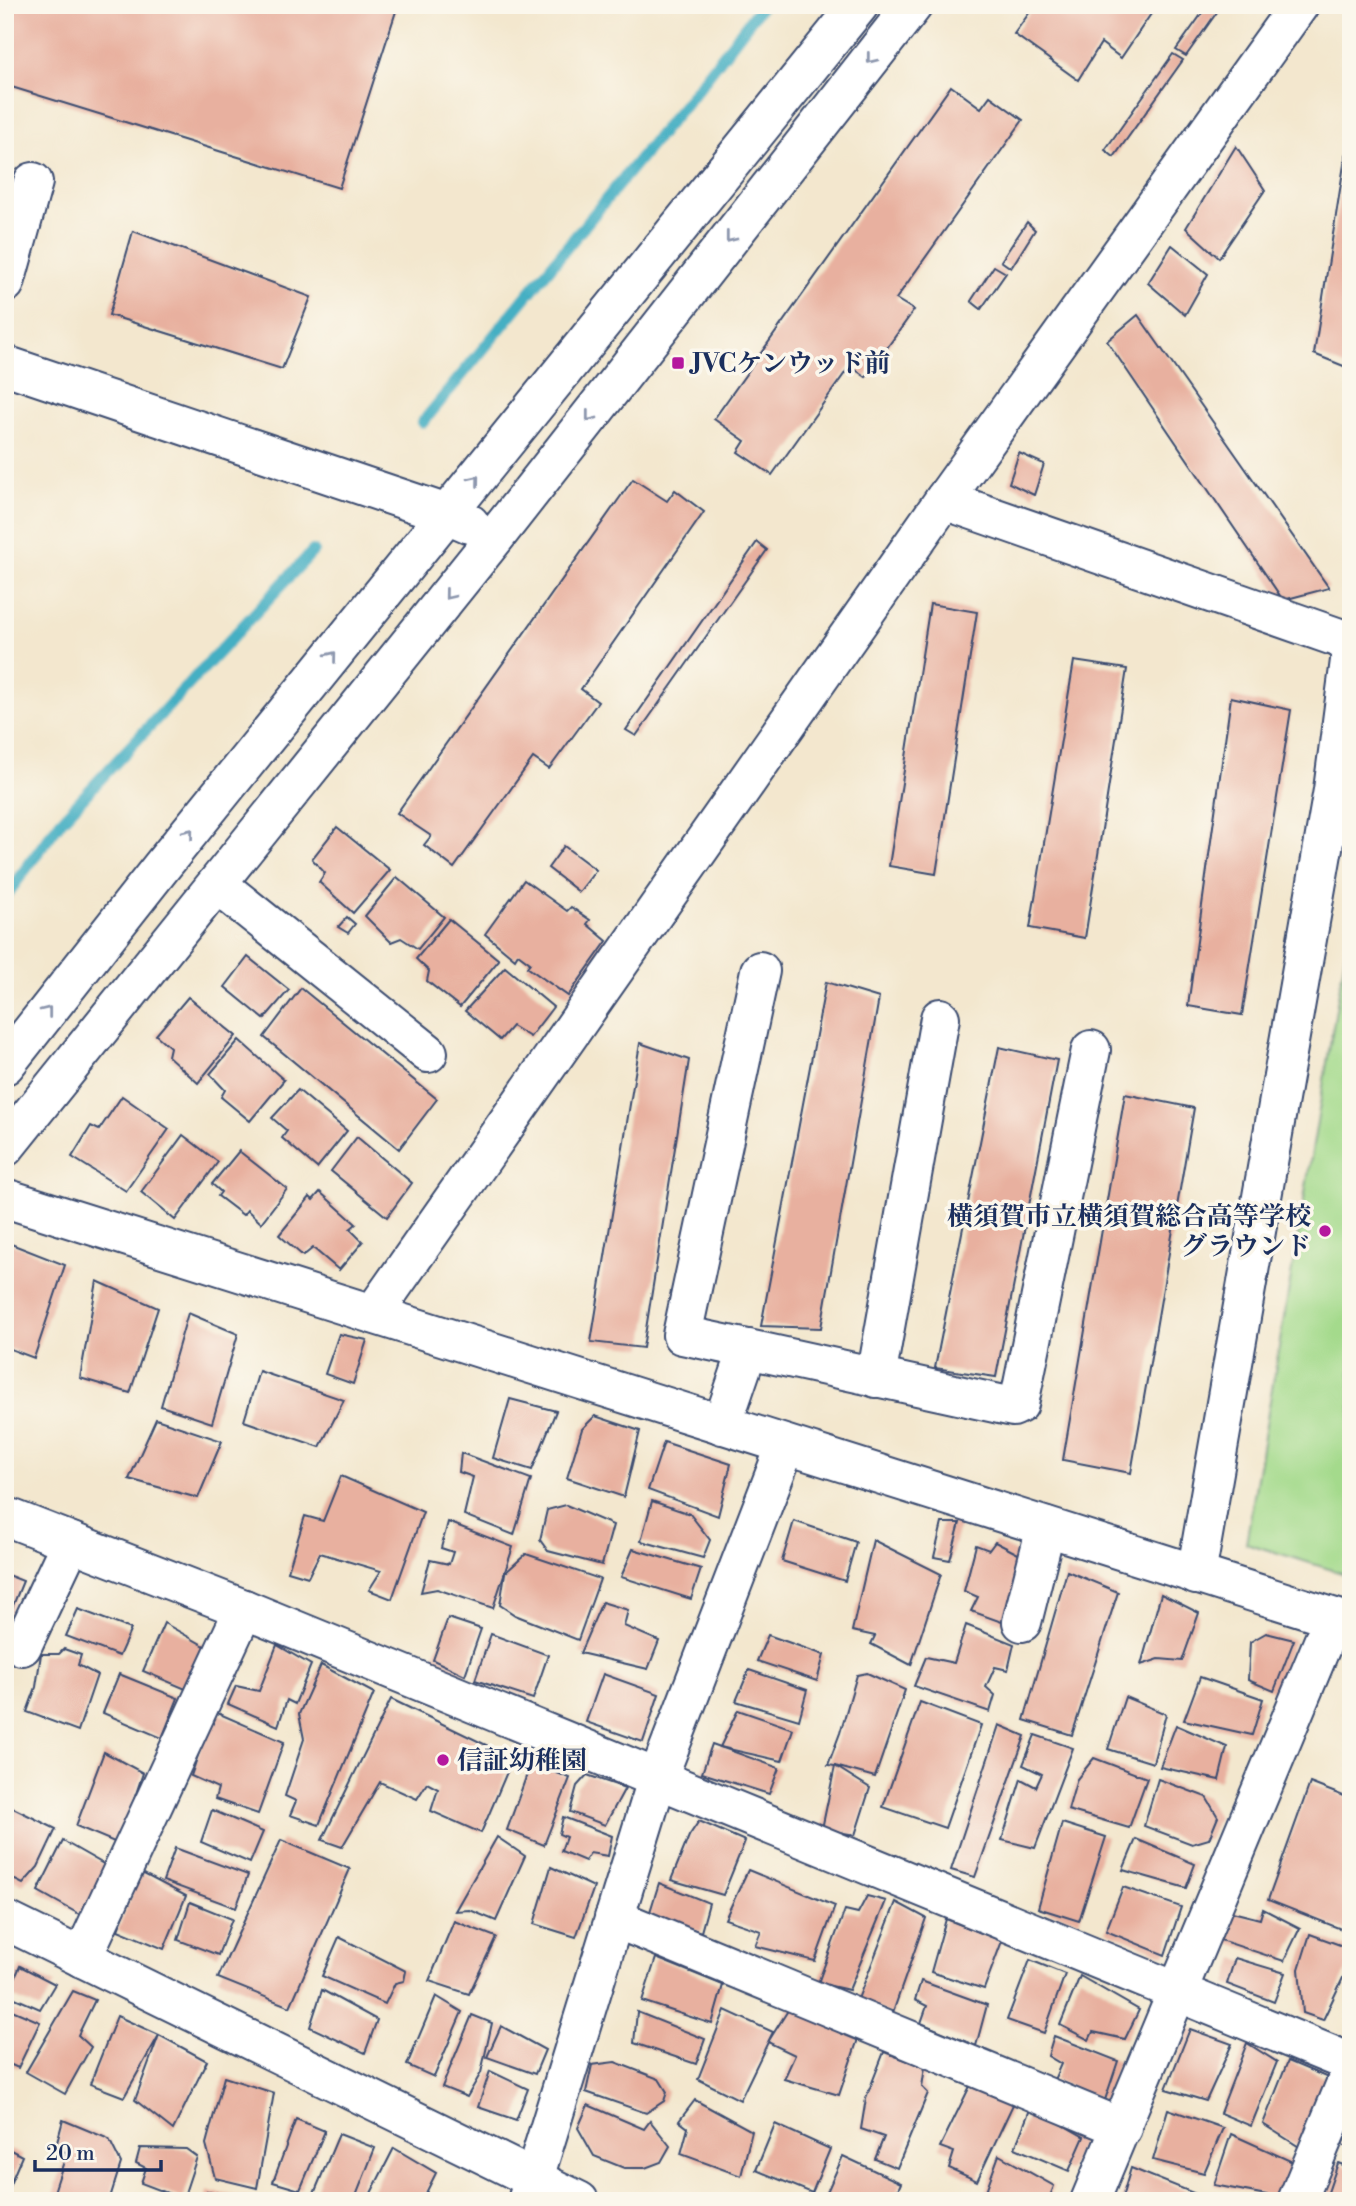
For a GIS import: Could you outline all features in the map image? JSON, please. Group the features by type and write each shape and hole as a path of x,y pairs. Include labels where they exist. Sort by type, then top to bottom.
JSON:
{"street":[{"path":"5,1065 162,866 859,5"},
{"path":"5,1147 496,536 913,5"},
{"path":"373,1314 944,500 1299,5"},
{"path":"5,283 33,182"},
{"path":"5,365 447,514 496,536"},
{"path":"944,500 1351,642"},
{"path":"1196,1574 1333,790 1351,653"},
{"path":"217,884 428,1053"},
{"path":"760,971 682,1335 1013,1407 1019,1404 1091,1051"},
{"path":"876,1378 940,1018"},
{"path":"5,1198 1342,1620 1178,1992 1090,2201"},
{"path":"722,1425 748,1349"},
{"path":"531,2190 657,1780 786,1445"},
{"path":"5,1516 244,1609 1351,2063"},
{"path":"1022,1622 1046,1528"},
{"path":"22,1646 71,1542"},
{"path":"82,1958 244,1609"},
{"path":"614,1918 1122,2128"},
{"path":"5,1920 531,2190 579,2201"},
{"path":"1297,2201 1351,2071"}],"green space":[{"name":"横須賀市立横須賀総合高等学校 グラウンド","path":"1351,920 1351,1576 1246,1543"}],"building":[{"path":"5,5 398,5 339,188 5,85"},
{"path":"1035,5 1157,5 1121,58 1101,43 1078,80 1014,34"},
{"path":"1208,5 1222,5 1186,56 1176,50"},
{"path":"1173,54 1183,60 1114,157 1105,150"},
{"path":"951,86 981,108 990,96 1023,120 896,299 914,310 866,377 850,366 772,475 738,452 745,441 714,419"},
{"path":"1351,133 1351,369 1314,354"},
{"path":"1236,146 1265,190 1219,258 1186,228"},
{"path":"1027,222 1035,230 1011,268 1001,261"},
{"path":"133,231 311,297 282,369 109,315"},
{"path":"1172,245 1208,274 1185,315 1148,283"},
{"path":"994,266 1006,273 981,309 971,301"},
{"path":"1138,315 1329,588 1283,600 1107,341"},
{"path":"1019,453 1044,464 1034,495 1009,483"},
{"path":"633,479 667,501 675,490 704,512 581,689 598,702 549,769 533,758 454,868 424,845 431,836 397,813"},
{"path":"757,542 767,550 636,736 626,730"},
{"path":"930,604 977,612 936,874 889,866"},
{"path":"1074,661 1127,669 1085,938 1030,928"},
{"path":"1231,697 1291,710 1242,1015 1188,1006"},
{"path":"337,827 390,870 353,913 319,882 325,873 312,859"},
{"path":"564,846 596,870 579,892 548,868"},
{"path":"397,877 444,917 418,949 401,938 391,942 365,916"},
{"path":"524,880 567,911 571,907 590,920 587,924 607,941 568,996 527,967 530,963 518,954 515,959 485,934"},
{"path":"347,917 355,924 348,933 338,927"},
{"path":"449,919 499,960 460,1007 427,981 429,971 416,959"},
{"path":"248,957 289,990 264,1019 225,987"},
{"path":"505,967 553,1007 530,1037 512,1026 500,1040 465,1011"},
{"path":"826,982 879,998 821,1328 761,1326"},
{"path":"301,988 437,1099 399,1149 264,1037"},
{"path":"188,997 236,1036 198,1083 168,1056 170,1047 156,1035"},
{"path":"239,1040 284,1080 250,1121 221,1097 225,1090 210,1074"},
{"path":"640,1043 689,1060 643,1348 591,1342"},
{"path":"999,1047 1057,1060 996,1377 935,1368"},
{"path":"298,1090 347,1131 317,1168 282,1138 287,1131 272,1118"},
{"path":"1125,1094 1194,1108 1131,1473 1063,1460"},
{"path":"122,1096 169,1129 126,1191 72,1157 91,1126 99,1130"},
{"path":"183,1135 218,1162 175,1220 141,1192"},
{"path":"357,1137 412,1183 387,1217 331,1171"},
{"path":"239,1151 287,1189 261,1223 247,1210 243,1215 218,1196 221,1192 212,1184"},
{"path":"320,1192 356,1224 350,1229 363,1242 339,1270 313,1248 303,1256 279,1235 310,1197 313,1200"},
{"path":"6,1242 65,1265 34,1358 5,1347"},
{"path":"97,1281 158,1308 130,1393 80,1378"},
{"path":"188,1313 238,1334 212,1423 161,1406"},
{"path":"339,1334 367,1340 353,1384 325,1374"},
{"path":"259,1371 344,1400 320,1447 244,1421"},
{"path":"510,1399 556,1411 532,1470 493,1458"},
{"path":"595,1416 640,1431 624,1497 567,1478 582,1429"},
{"path":"156,1419 222,1441 198,1498 129,1479"},
{"path":"664,1442 731,1464 718,1516 648,1490"},
{"path":"461,1453 531,1479 514,1535 464,1515 473,1477 459,1472"},
{"path":"341,1476 423,1512 392,1599 369,1590 381,1571 320,1553 308,1577 288,1571 305,1516 323,1521"},
{"path":"652,1501 690,1514 710,1540 703,1558 641,1541"},
{"path":"566,1505 613,1525 602,1565 548,1551 540,1540 547,1510"},
{"path":"794,1521 856,1542 845,1581 782,1561"},
{"path":"448,1522 513,1547 493,1608 437,1589 421,1592 430,1560 449,1564 453,1552 441,1548"},
{"path":"942,1523 960,1523 950,1560 934,1557"},
{"path":"873,1540 941,1574 911,1665 871,1644 875,1636 852,1631"},
{"path":"995,1542 1026,1558 1007,1624 971,1611 978,1597 964,1591 976,1545 989,1550"},
{"path":"633,1549 701,1569 691,1599 621,1577"},
{"path":"526,1554 600,1579 578,1640 515,1615 500,1605 505,1573"},
{"path":"1067,1571 1118,1592 1072,1735 1024,1720"},
{"path":"5,1574 23,1581 5,1625"},
{"path":"1161,1594 1199,1613 1182,1661 1159,1659 1141,1665"},
{"path":"602,1602 628,1610 624,1626 659,1641 648,1669 580,1653"},
{"path":"78,1609 131,1629 119,1656 66,1636"},
{"path":"448,1618 481,1629 465,1675 433,1660"},
{"path":"164,1623 208,1648 188,1690 143,1671"},
{"path":"966,1625 1014,1644 1008,1670 995,1667 986,1687 995,1695 990,1712 914,1686 926,1657 954,1663"},
{"path":"1266,1633 1294,1640 1274,1691 1248,1680 1250,1642"},
{"path":"491,1634 548,1655 533,1699 475,1680"},
{"path":"768,1635 824,1655 817,1681 757,1661"},
{"path":"277,1645 311,1665 295,1704 287,1700 278,1726 228,1704 236,1686 259,1691"},
{"path":"64,1649 81,1655 78,1665 97,1675 78,1731 27,1712 36,1687 41,1654 59,1654"},
{"path":"321,1665 374,1693 319,1825 290,1815 296,1801 285,1796 304,1739 299,1714"},
{"path":"749,1670 807,1690 799,1720 736,1701"},
{"path":"867,1673 905,1690 875,1777 828,1765 857,1675"},
{"path":"119,1674 178,1698 162,1738 103,1713"},
{"path":"603,1674 659,1694 643,1742 586,1722"},
{"path":"1200,1677 1263,1699 1252,1735 1184,1720"},
{"path":"1125,1697 1166,1714 1153,1763 1108,1749"},
{"path":"391,1699 513,1758 481,1833 431,1811 438,1789 427,1783 417,1799 380,1782 342,1847 322,1840"},
{"path":"920,1702 981,1725 945,1828 883,1807"},
{"path":"738,1710 793,1729 782,1761 720,1747"},
{"path":"213,1711 284,1742 258,1814 215,1799 218,1788 191,1776"},
{"path":"999,1725 1025,1736 975,1877 951,1870"},
{"path":"1176,1725 1227,1747 1219,1780 1160,1767"},
{"path":"1035,1735 1073,1748 1035,1848 1002,1840 1021,1779 1036,1787 1042,1774 1023,1765"},
{"path":"712,1744 779,1768 769,1794 702,1773"},
{"path":"104,1752 143,1773 119,1844 76,1826"},
{"path":"1094,1758 1147,1778 1129,1828 1068,1810 1077,1779"},
{"path":"531,1763 570,1778 544,1845 507,1830"},
{"path":"835,1766 870,1788 855,1835 822,1829"},
{"path":"587,1775 625,1788 605,1825 570,1812 577,1786"},
{"path":"1158,1779 1206,1797 1218,1817 1209,1839 1192,1844 1144,1826"},
{"path":"1310,1783 1351,1799 1351,1933 1268,1900"},
{"path":"5,1804 56,1829 38,1867 23,1884 5,1875"},
{"path":"212,1810 263,1832 250,1863 201,1842"},
{"path":"563,1817 612,1836 608,1856 590,1853 585,1861 561,1851 566,1837 559,1834"},
{"path":"699,1821 745,1841 723,1895 671,1880 689,1836"},
{"path":"1062,1823 1106,1837 1079,1921 1038,1908"},
{"path":"497,1837 525,1856 496,1921 470,1910 455,1911"},
{"path":"1136,1839 1195,1864 1186,1888 1123,1870"},
{"path":"281,1840 350,1869 290,2007 218,1978"},
{"path":"63,1841 112,1869 86,1918 38,1891"},
{"path":"175,1848 248,1875 236,1908 163,1881"},
{"path":"551,1867 594,1887 576,1937 534,1924"},
{"path":"748,1870 835,1906 815,1961 755,1946 761,1931 725,1919"},
{"path":"140,1872 186,1896 164,1949 118,1930"},
{"path":"659,1883 709,1903 701,1932 649,1915"},
{"path":"1123,1887 1181,1907 1165,1955 1106,1931"},
{"path":"867,1896 886,1901 849,1990 818,1983 845,1910 858,1913"},
{"path":"190,1902 232,1919 218,1955 178,1940"},
{"path":"896,1902 926,1918 892,2015 858,1999"},
{"path":"1263,1909 1300,1928 1284,1961 1214,1938 1228,1911 1260,1919"},
{"path":"946,1919 1002,1941 984,1989 931,1972"},
{"path":"454,1921 496,1937 469,1994 429,1981"},
{"path":"1310,1934 1351,1949 1351,1961 1323,2020 1303,2013 1299,1969"},
{"path":"339,1937 406,1971 404,1981 395,1983 385,2004 322,1976"},
{"path":"656,1958 723,1985 712,2024 642,2001"},
{"path":"1235,1958 1285,1973 1274,2002 1227,1984"},
{"path":"1030,1960 1065,1974 1044,2033 1007,2020"},
{"path":"20,1966 55,1984 40,2009 8,1995"},
{"path":"1080,1976 1139,2010 1125,2039 1093,2032 1089,2040 1060,2025"},
{"path":"921,1981 987,2005 976,2046 921,2023 927,2006 915,2000"},
{"path":"322,1990 377,2020 365,2053 310,2027"},
{"path":"73,1991 95,2000 78,2035 91,2047 65,2094 26,2072"},
{"path":"436,1996 462,2012 434,2077 407,2065"},
{"path":"792,2004 859,2036 839,2095 784,2079 795,2055 768,2042"},
{"path":"5,2007 40,2022 18,2068 5,2062"},
{"path":"725,2010 773,2032 740,2100 698,2079"},
{"path":"637,2012 705,2039 696,2064 634,2043"},
{"path":"472,2015 492,2023 481,2073 467,2097 442,2087"},
{"path":"117,2016 159,2035 124,2097 90,2084"},
{"path":"501,2026 545,2050 535,2074 487,2057"},
{"path":"1190,2029 1232,2044 1206,2101 1166,2089"},
{"path":"159,2035 207,2061 173,2130 135,2100"},
{"path":"1054,2036 1118,2061 1105,2100 1054,2080 1061,2064 1048,2056"},
{"path":"1247,2043 1277,2062 1251,2126 1220,2113"},
{"path":"884,2052 925,2067 922,2087 928,2093 897,2168 875,2159 884,2137 861,2129 866,2098"},
{"path":"1288,2061 1333,2080 1301,2148 1263,2124"},
{"path":"615,2062 659,2079 667,2092 664,2101 646,2113 586,2092 592,2065"},
{"path":"490,2071 528,2089 516,2120 478,2107"},
{"path":"224,2077 274,2093 257,2188 215,2178 206,2144"},
{"path":"973,2080 1016,2098 977,2181 949,2168 954,2152 940,2147"},
{"path":"695,2100 752,2131 741,2176 681,2154 688,2128 679,2121"},
{"path":"588,2105 644,2129 650,2121 670,2146 661,2162 645,2168 624,2168 594,2156 578,2128"},
{"path":"1031,2107 1084,2137 1069,2171 1015,2148"},
{"path":"1168,2109 1223,2128 1204,2173 1153,2160"},
{"path":"296,2119 325,2131 300,2190 273,2182"},
{"path":"63,2120 109,2139 121,2163 109,2201 72,2201 53,2195 67,2152 55,2150"},
{"path":"775,2124 830,2149 812,2193 756,2170"},
{"path":"1351,2125 1351,2148 1342,2145"},
{"path":"339,2134 375,2148 354,2201 326,2201 313,2196"},
{"path":"1231,2134 1295,2163 1282,2198 1214,2185"},
{"path":"5,2147 22,2156 5,2196"},
{"path":"140,2148 186,2149 197,2157 183,2199 141,2183 146,2168 136,2163"},
{"path":"394,2148 436,2173 422,2201 367,2201"},
{"path":"999,2155 1054,2186 1048,2201 1003,2201 984,2196"},
{"path":"843,2156 901,2183 893,2201 823,2201"},
{"path":"1338,2163 1351,2168 1351,2201 1325,2201"},
{"path":"1131,2168 1196,2194 1194,2201 1121,2201"},
{"path":"207,2191 253,2199 253,2201 206,2201"}],"waterway":[{"path":"423,422 702,83 762,5"},
{"path":"5,897 61,821 313,551"}],"place":[{"name":"JVCケンウッド前","path":"678,363"},
{"name":"横須賀市立横須賀総合高等学校 グラウンド","path":"1325,1231"},
{"name":"信証幼稚園","path":"443,1760"}]}
